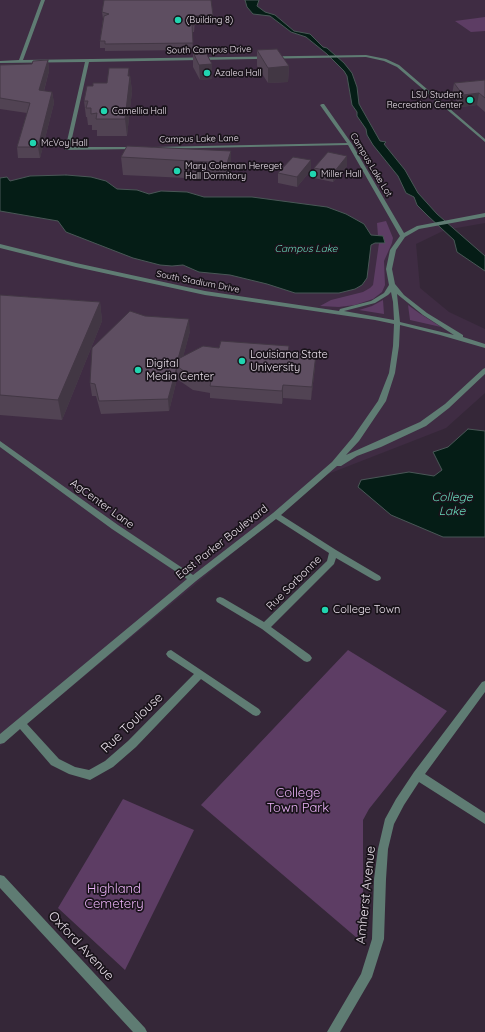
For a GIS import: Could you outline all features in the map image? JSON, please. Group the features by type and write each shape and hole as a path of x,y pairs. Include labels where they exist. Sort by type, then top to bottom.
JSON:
{"street":[{"path":"21,61 43,0"},
{"name":"South Campus Drive","path":"0,62 351,55 378,58 398,66 485,141"},
{"path":"87,60 67,149 139,148"},
{"name":"Campus Lake Lot","path":"322,105 350,144 403,236"},
{"name":"Campus Lake Lane","path":"147,148 350,144"},
{"path":"403,236 424,226 485,215"},
{"name":"East Parker Boulevard","path":"0,740 194,579 276,514 335,464 356,439 382,401 393,368 396,346 396,302 389,265 393,250 403,236"},
{"name":"South Stadium Drive","path":"0,246 76,265 197,292 247,300 331,310 396,323 470,341"},
{"path":"331,310 347,309 373,302 386,294 393,284 402,296 425,314 470,341 485,346"},
{"path":"324,473 354,454 378,445 422,424 447,406 485,370"},
{"name":"AgCenter Lane","path":"0,443 115,527 194,579"},
{"path":"276,514 333,552 377,578"},
{"name":"Rue Sorbonne","path":"265,627 331,562 333,552"},
{"path":"220,600 265,627 307,658"},
{"path":"171,654 256,712"},
{"name":"Rue Toulouse","path":"20,723 55,762 73,771 90,775 109,764 132,744 200,674"},
{"name":"Amherst Avenue","path":"333,1032 366,977 378,939 380,879 383,850 389,823 400,802 418,775 485,685"},
{"path":"418,775 485,819"},
{"name":"Oxford Avenue","path":"0,880 141,1032"}],"shaded area":[{"name":"Louisiana State University","path":"0,0 485,0 485,223 445,230 416,244 420,288 449,312 485,329 485,393 446,428 328,474 0,746"}],"green space":[{"path":"485,17 485,31 471,32 455,21"},
{"path":"386,221 393,238 384,261 385,285 382,292 373,299 355,305 339,307 320,306 331,300 363,292 373,285 379,243 385,243 383,236 378,236 377,223"},
{"path":"383,300 384,314 359,310 372,306"},
{"path":"408,305 419,313 441,327 410,320"},
{"name":"College Town Park","path":"348,650 447,711 369,809 363,820 363,920 357,938 201,805"},
{"name":"Highland Cemetery","path":"123,799 194,830 125,970 58,908"}],"water":[{"path":"245,0 259,0 257,6 265,12 275,15 294,31 310,34 323,47 327,48 344,63 352,73 357,87 359,104 380,141 386,142 384,144 405,170 418,193 437,214 485,256 485,271 457,252 454,240 417,205 414,197 406,193 398,176 373,145 367,135 366,129 357,116 357,112 352,105 347,76 344,71 327,54 306,37 291,32 270,16 253,14 247,7"},
{"name":"Campus Lake","path":"66,175 91,177 106,181 117,189 137,190 149,194 161,191 187,192 204,197 252,197 327,207 346,214 364,224 371,235 383,236 385,243 375,243 371,245 367,278 362,285 355,289 339,293 295,293 267,284 230,275 199,272 183,265 160,265 133,258 66,232 58,221 0,211 0,178 7,177 10,181 30,176"},
{"name":"College Lake","path":"468,429 485,431 485,537 443,537 391,515 358,487 361,480 409,472 434,476 442,470 433,452 448,447"}],"building":[{"path":"104,0 211,0 213,15 195,16 194,25 192,25 193,43 105,44 105,41 100,41 104,16 109,14 102,12"},
{"path":"277,49 289,66 268,68 257,50"},
{"path":"205,51 212,64 199,65 193,52"},
{"path":"48,60 39,90 52,92 38,147 17,147 30,103 0,98 0,65 32,64 33,61"},
{"path":"109,68 129,68 128,76 130,76 125,119 96,119 97,113 91,114 91,108 86,108 88,101 84,101 87,86 93,86 93,83 107,83"},
{"path":"485,80 485,98 479,93 463,95 454,83"},
{"path":"127,146 231,151 227,163 121,157"},
{"path":"328,152 347,156 334,172 314,168"},
{"path":"293,157 311,160 297,177 278,173"},
{"path":"0,295 100,302 58,400 0,395"},
{"path":"130,311 145,316 189,319 178,359 203,346 219,348 221,341 289,346 288,352 316,354 312,387 283,385 282,391 210,386 211,381 193,378 177,366 168,399 99,401 95,384 90,383 92,348"}],"place":[{"name":"(Building 8)","path":"178,20"},
{"name":"Azalea Hall","path":"207,73"},
{"name":"LSU Student Recreation Center","path":"470,100"},
{"name":"Camellia Hall","path":"104,111"},
{"name":"McVoy Hall","path":"33,143"},
{"name":"Mary Coleman Hereget Hall Dormitory","path":"177,171"},
{"name":"Miller Hall","path":"313,174"},
{"name":"Louisiana State University","path":"242,361"},
{"name":"Digital Media Center","path":"138,370"},
{"name":"College Town","path":"325,610"}]}
